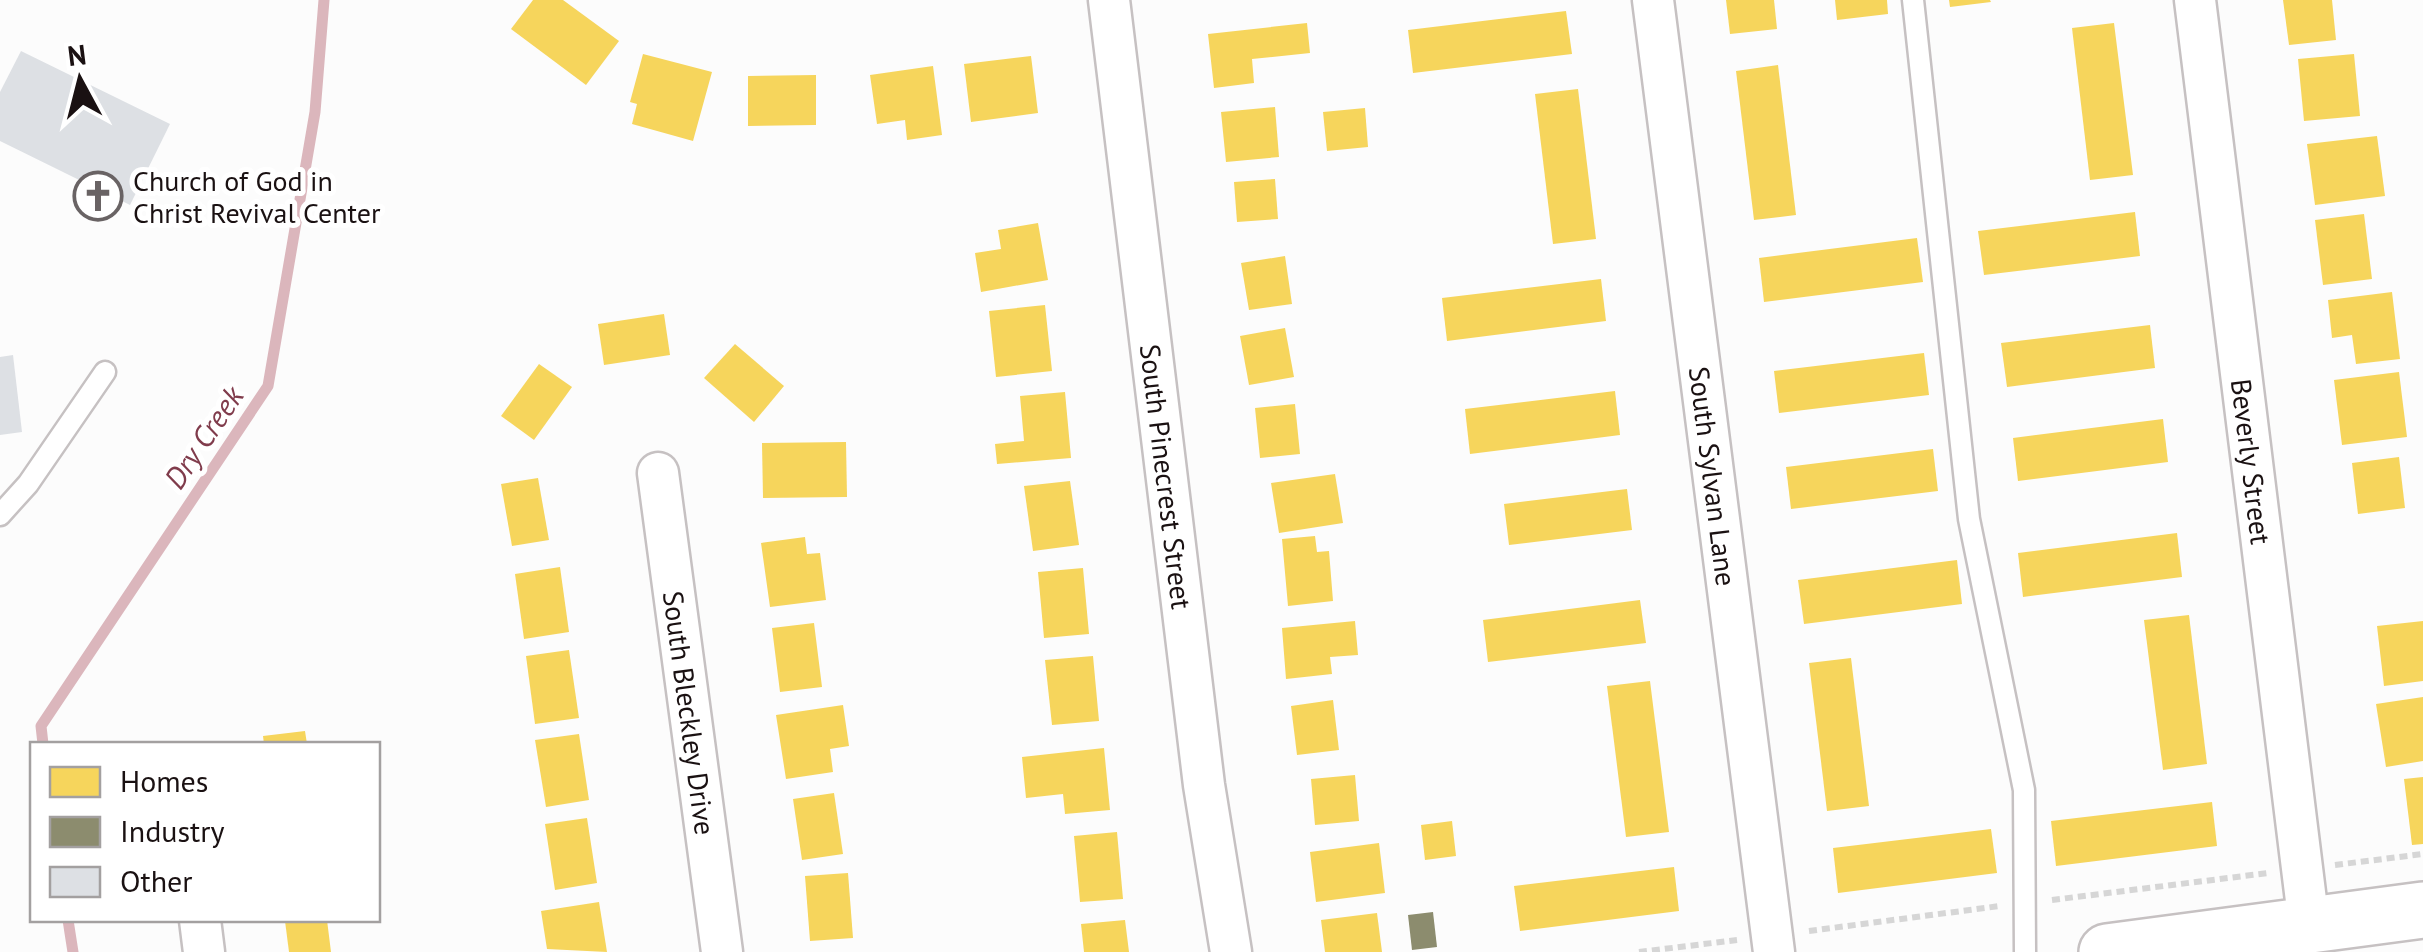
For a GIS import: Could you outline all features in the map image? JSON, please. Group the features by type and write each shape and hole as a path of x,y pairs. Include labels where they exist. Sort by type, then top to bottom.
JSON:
{"street":[{"name":"South Pinecrest Street","path":"1110,0 1204,785 1231,952"},
{"name":"South Sylvan Lane","path":"1653,0 1774,952"},
{"name":"Beverly Street","path":"2194,0 2309,924"},
{"name":"South Bleckley Drive","path":"658,473 722,952"},
{"path":"2106,952 2423,910"},
{"path":"200,922 204,952"}],"lane":[{"path":"1913,0 1970,519 2024,790 2025,952"},
{"path":"0,515 28,484 105,372"}],"building: Homes":[{"path":"533,0 563,0 619,41 586,85 511,29"},
{"path":"1726,0 1774,0 1777,29 1730,34"},
{"path":"1835,0 1887,0 1888,14 1837,20"},
{"path":"1949,0 1990,0 1991,2 1950,7"},
{"path":"2283,0 2332,0 2336,40 2289,45"},
{"path":"1566,11 1572,54 1413,73 1408,30"},
{"path":"1307,23 1310,53 1252,59 1254,83 1214,88 1208,34"},
{"path":"2114,23 2133,175 2090,180 2072,28"},
{"path":"643,54 712,72 693,141 632,124 637,104 630,102"},
{"path":"2354,54 2360,116 2304,121 2298,59"},
{"path":"1031,56 1038,113 971,122 964,64"},
{"path":"1778,65 1796,215 1754,220 1736,71"},
{"path":"933,66 942,135 907,140 905,120 877,124 870,75"},
{"path":"816,75 816,125 748,126 748,76"},
{"path":"1578,89 1596,239 1553,244 1535,94"},
{"path":"1275,107 1279,157 1226,162 1221,112"},
{"path":"1365,108 1368,147 1327,151 1323,112"},
{"path":"2377,136 2385,196 2315,205 2307,144"},
{"path":"1275,179 1278,219 1237,222 1234,182"},
{"path":"2135,212 2140,256 1984,275 1978,231"},
{"path":"2364,214 2372,279 2323,285 2315,220"},
{"path":"1038,223 1048,280 981,292 975,253 1001,249 998,230"},
{"path":"1917,238 1923,282 1764,302 1759,258"},
{"path":"1285,256 1292,304 1249,310 1241,263"},
{"path":"1601,279 1606,321 1447,341 1442,298"},
{"path":"2392,292 2400,359 2356,364 2352,335 2332,338 2328,300"},
{"path":"1045,305 1052,371 996,377 989,311"},
{"path":"664,314 670,355 604,365 598,324"},
{"path":"2150,325 2155,368 2007,387 2001,343"},
{"path":"1285,328 1294,377 1249,385 1240,336"},
{"path":"735,344 784,386 754,422 704,378"},
{"path":"1924,353 1929,395 1779,413 1774,371"},
{"path":"539,364 572,387 534,440 501,416"},
{"path":"2399,372 2407,437 2342,445 2334,380"},
{"path":"1615,391 1620,435 1470,454 1465,409"},
{"path":"1065,392 1071,458 997,464 995,444 1024,441 1020,396"},
{"path":"1295,404 1300,454 1260,458 1255,408"},
{"path":"2163,419 2168,462 2018,481 2013,438"},
{"path":"846,442 847,497 763,498 762,443"},
{"path":"1933,449 1938,491 1791,509 1786,467"},
{"path":"2399,457 2405,508 2358,514 2352,463"},
{"path":"1335,474 1343,523 1279,533 1271,483"},
{"path":"538,478 549,540 512,546 501,484"},
{"path":"1070,481 1079,545 1033,551 1024,486"},
{"path":"1627,489 1632,530 1509,545 1504,504"},
{"path":"2177,533 2182,577 2023,597 2018,553"},
{"path":"1315,536 1317,552 1329,551 1333,601 1288,606 1282,539"},
{"path":"805,537 807,554 820,553 826,600 770,607 761,543"},
{"path":"1957,560 1962,604 1804,624 1798,580"},
{"path":"560,567 569,632 524,639 515,574"},
{"path":"1083,568 1089,634 1044,638 1038,572"},
{"path":"1640,600 1646,643 1488,662 1483,620"},
{"path":"2189,615 2207,764 2163,770 2144,620"},
{"path":"1355,621 1358,655 1330,657 1332,674 1286,679 1282,628"},
{"path":"2423,621 2423,681 2384,686 2377,626"},
{"path":"814,623 822,687 780,692 772,628"},
{"path":"569,650 579,718 535,724 526,656"},
{"path":"1093,656 1099,721 1052,725 1045,660"},
{"path":"1851,658 1869,806 1827,811 1809,663"},
{"path":"1650,681 1669,832 1626,837 1607,686"},
{"path":"2423,697 2423,761 2386,767 2376,704"},
{"path":"1333,700 1339,750 1297,755 1291,706"},
{"path":"843,705 849,746 830,749 833,772 786,779 776,715"},
{"path":"305,731 307,742 264,742 263,736"},
{"path":"579,734 589,800 546,807 535,740"},
{"path":"1104,748 1110,810 1065,814 1063,794 1026,798 1022,757"},
{"path":"1355,775 1359,821 1315,825 1311,779"},
{"path":"2423,777 2423,844 2412,845 2404,779"},
{"path":"834,793 843,854 802,860 793,799"},
{"path":"2212,802 2217,846 2056,866 2051,821"},
{"path":"587,818 597,883 555,890 545,824"},
{"path":"1452,821 1456,856 1425,860 1421,825"},
{"path":"1991,829 1997,873 1838,893 1833,848"},
{"path":"1117,832 1123,899 1080,902 1074,836"},
{"path":"1379,843 1385,893 1316,902 1310,852"},
{"path":"1674,867 1679,911 1520,931 1514,886"},
{"path":"848,873 853,938 810,941 805,876"},
{"path":"599,902 607,952 547,949 541,911"},
{"path":"1377,913 1382,952 1325,952 1321,920"},
{"path":"1125,920 1129,952 1084,952 1081,924"},
{"path":"285,922 327,922 331,952 289,952"}],"building: Industry":[{"path":"1433,912 1437,947 1412,950 1408,915"}],"building: Other":[{"path":"21,51 170,124 130,205 0,141 0,92"},
{"path":"13,355 22,432 0,435 0,357"}],"waterway":[{"name":"Dry Creek","path":"43,742 41,726 268,386 315,112 324,0"},
{"name":"Dry Creek","path":"68,922 73,952"}],"place":[{"name":"Church of God in Christ Revival Center","path":"98,196"}]}
